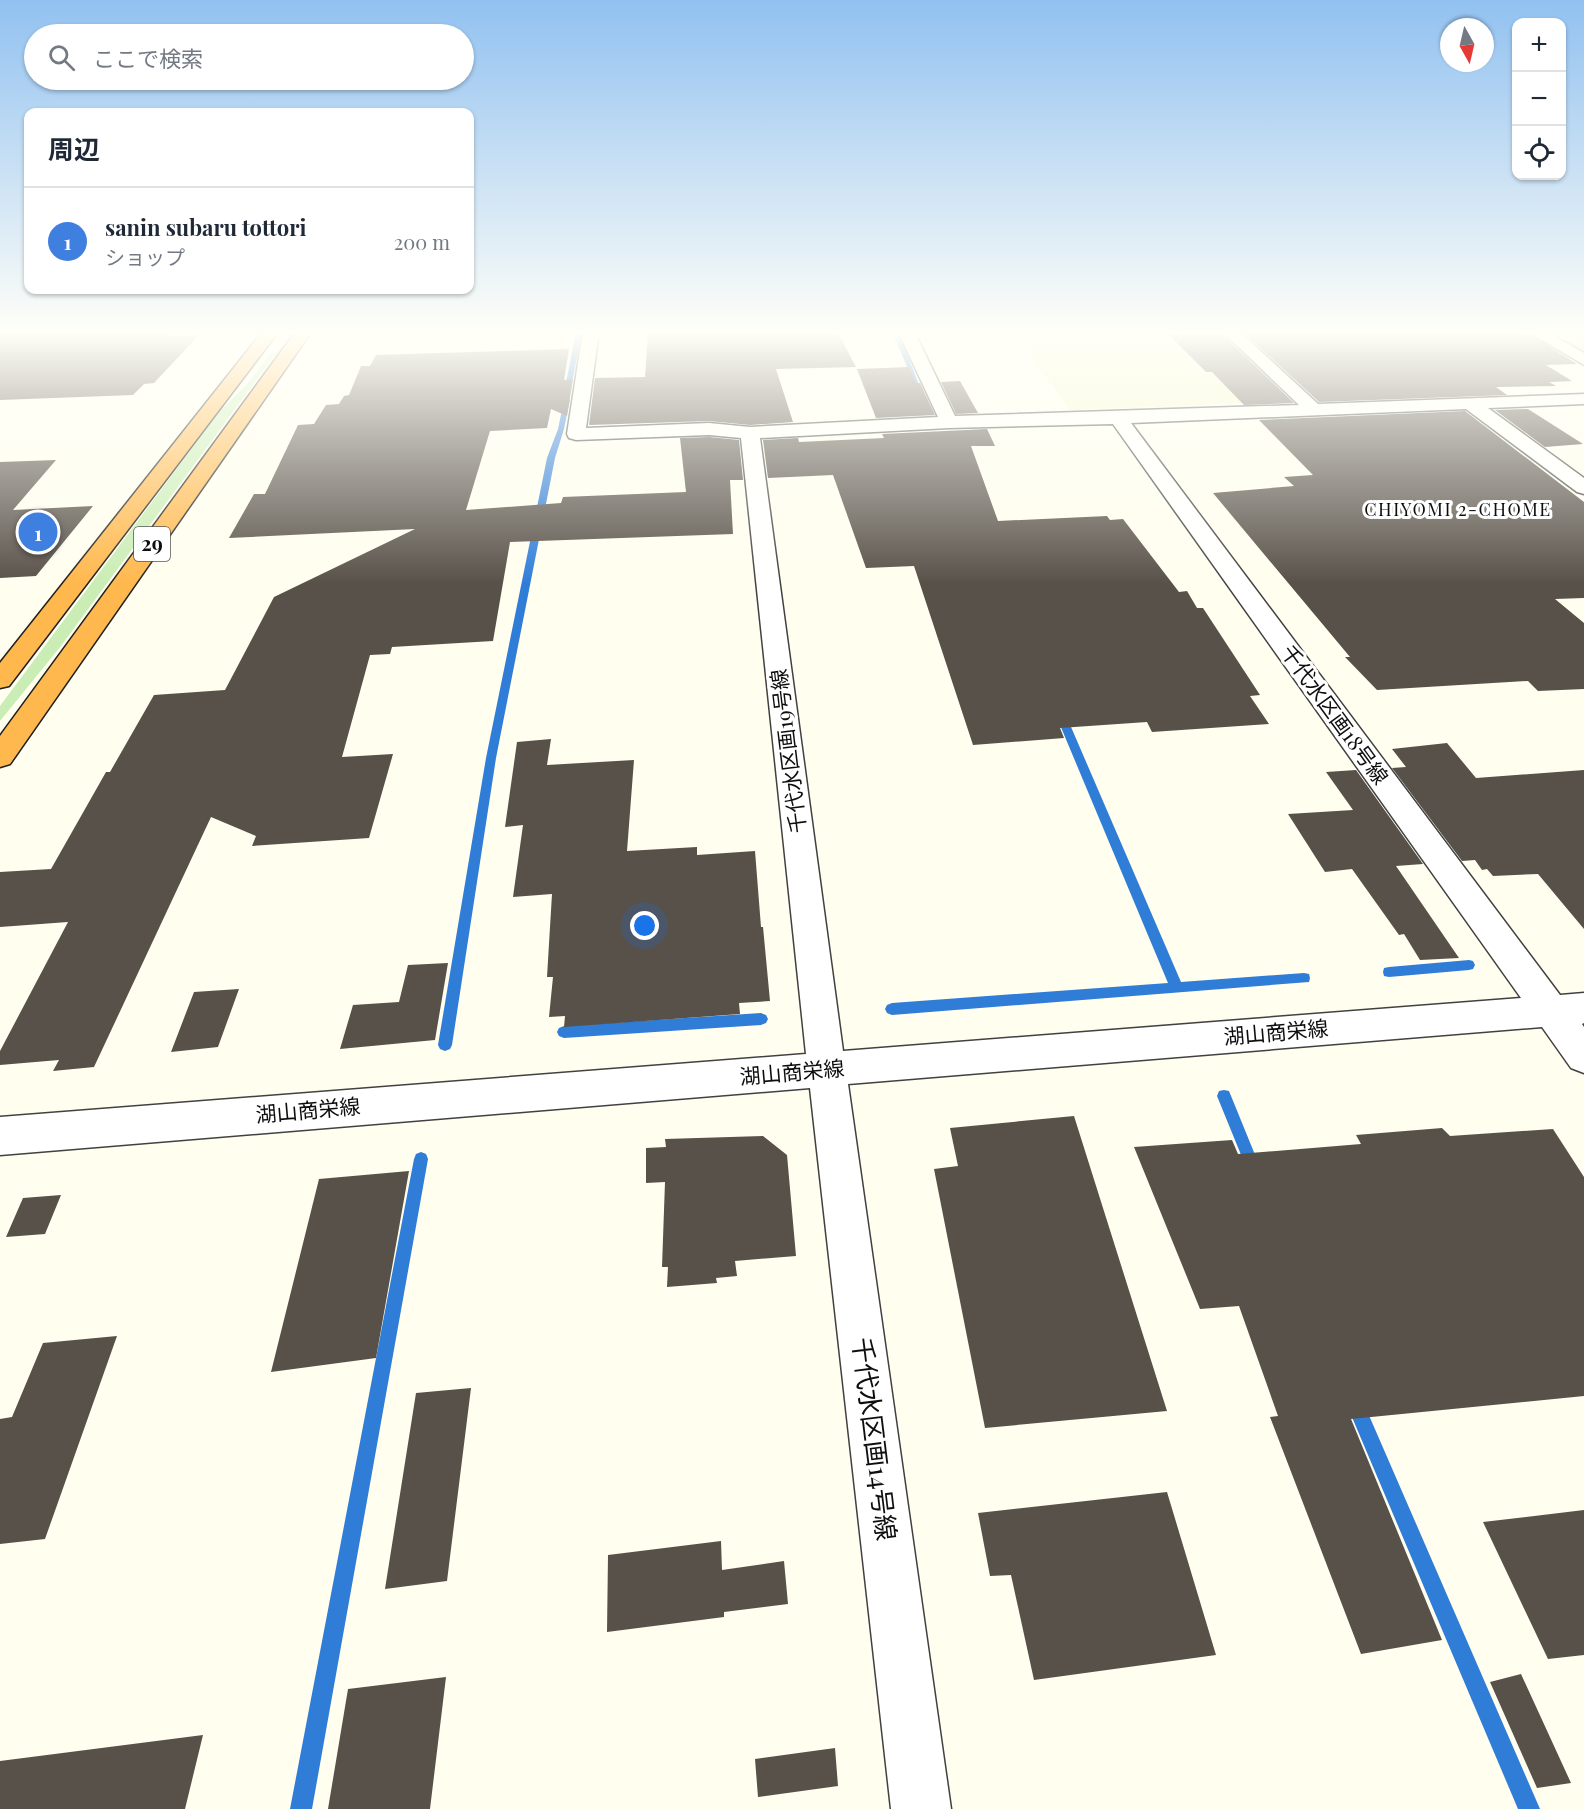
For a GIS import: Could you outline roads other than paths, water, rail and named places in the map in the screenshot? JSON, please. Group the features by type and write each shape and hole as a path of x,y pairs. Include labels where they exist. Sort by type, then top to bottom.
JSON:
{"highway":[{"name":"29","path":"0,680 205,415"},
{"name":"29","path":"0,757 244,415"}],"street":[{"path":"579,415 576,434 709,429 750,433 949,422 1191,415"},
{"path":"946,415 949,422"},
{"path":"1486,415 1584,488"},
{"name":"千代水区画18号線","path":"1118,418 1567,1009 1584,1056"},
{"name":"千代水区画19号線","path":"750,433 827,1070"},
{"name":"湖山商栄線","path":"0,1136 1567,1009"},
{"name":"千代水区画14号線","path":"827,1070 921,1809"}],"waterway":[{"path":"445,1045 491,758 551,458 564,415"},
{"path":"1060,713 1177,988"},
{"path":"1389,972 1469,965"},
{"path":"1177,988 1304,978"},
{"path":"892,1009 1177,988"},
{"path":"564,1032 761,1019"},
{"path":"1224,1096 1253,1167"},
{"path":"301,1809 421,1159"},
{"path":"1355,1403 1529,1809"}],"place":[{"name":"sanin subaru tottori","path":"38,532"}],"district":[{"name":"CHIYOMI 2-CHOME","path":"1458,510"}]}
